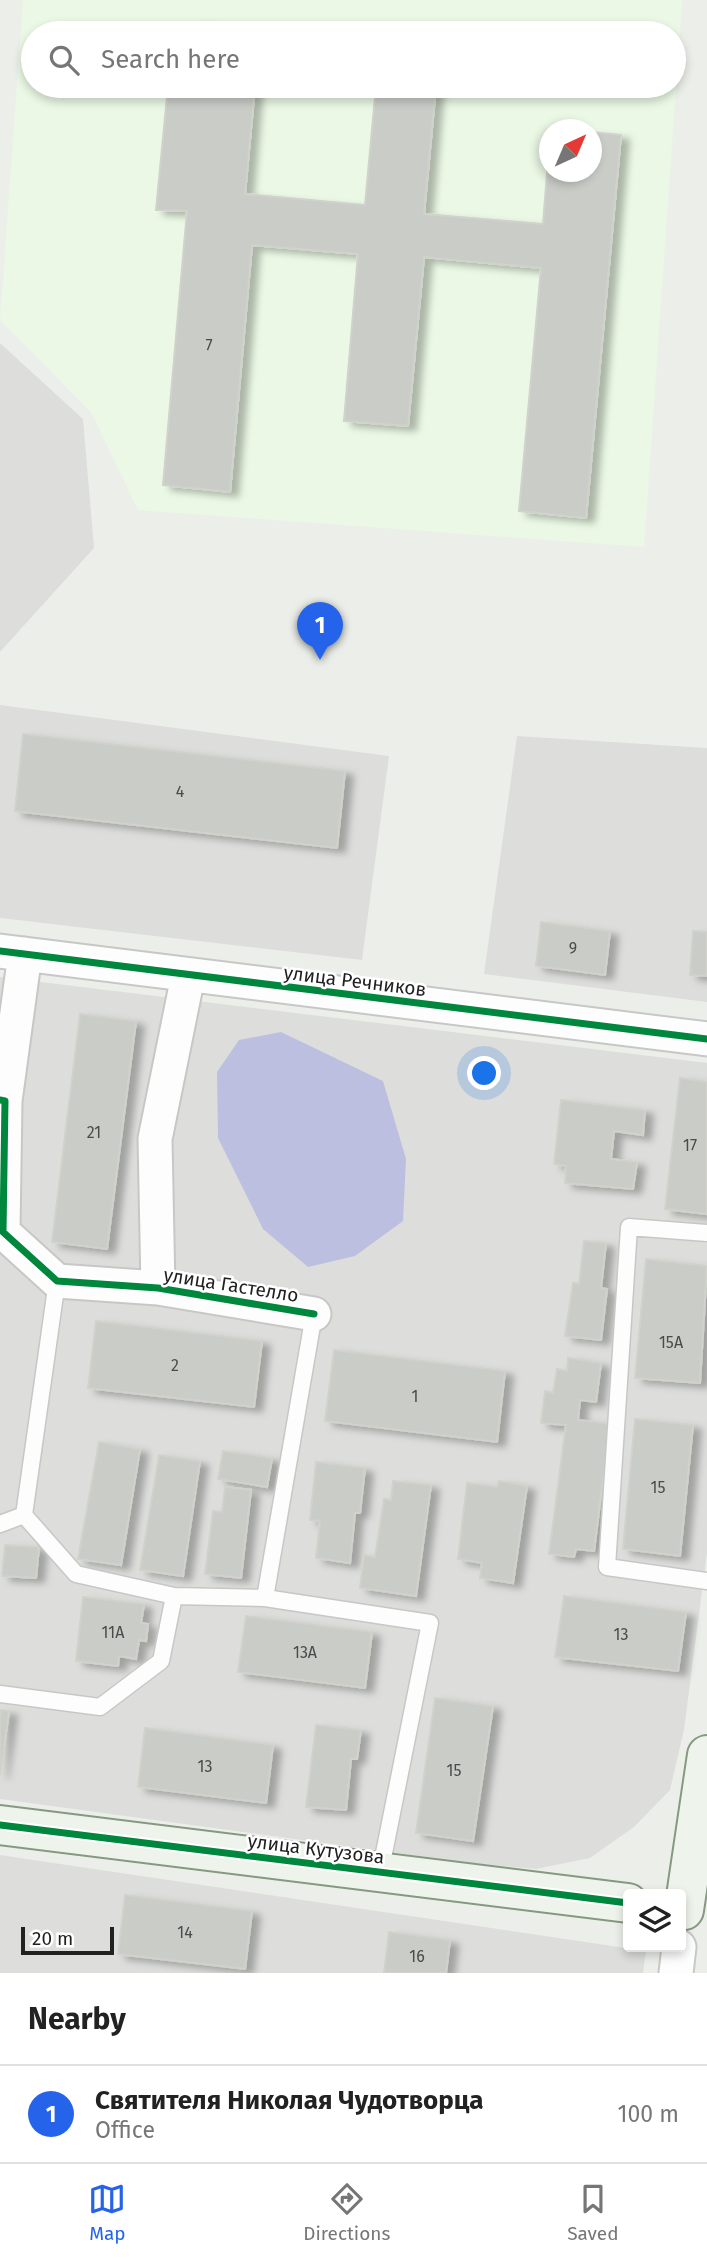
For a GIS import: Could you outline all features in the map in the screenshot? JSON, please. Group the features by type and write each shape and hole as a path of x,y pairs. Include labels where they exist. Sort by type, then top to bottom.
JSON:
{"street":[{"name":"улица Речников","path":"13,952 707,1039"},
{"path":"13,952 2,1100 3,1232 57,1281"},
{"path":"158,1288 155,1139 188,976"},
{"name":"улица Гастелло","path":"57,1281 158,1288 314,1314"},
{"path":"686,1892 707,1755"},
{"name":"улица Кутузова","path":"0,1825 623,1902"},
{"path":"676,1973 678,1952"}],"lane":[{"path":"707,1233 629,1227 607,1567 707,1581"},
{"path":"57,1281 24,1515 76,1574 174,1596 265,1598 430,1623 380,1873"},
{"path":"265,1598 314,1314"},
{"path":"0,1524 24,1515"},
{"path":"0,1694 100,1707 161,1661 174,1596"}],"shaded area":[{"path":"23,0 682,0 681,21 21,21"},
{"path":"21,28 21,98 675,98 644,547 138,510 91,412 0,320"},
{"path":"0,343 83,419 94,548 0,652"},
{"path":"0,705 389,756 362,960 0,918"},
{"path":"517,736 707,748 707,1002 484,974"},
{"path":"0,977 707,1063 707,1553 684,1730 670,1790 634,1827 590,1858 536,1869 470,1863 0,1799"},
{"path":"0,1855 623,1948 623,1952 646,1952 643,1973 0,1973"}],"water":[{"path":"281,1032 383,1081 406,1159 403,1221 355,1256 308,1267 263,1229 218,1138 217,1072 239,1040"}],"building":[{"path":"167,98 254,98 245,194 365,205 375,98 435,98 424,214 543,224 546,182 602,182 602,133 621,135 586,518 519,511 541,268 424,257 408,426 344,421 358,254 252,245 230,492 163,485 187,211 156,210"},
{"path":"23,734 345,771 337,848 15,811"},
{"path":"541,922 610,931 605,975 536,966"},
{"path":"693,931 707,932 707,976 690,975"},
{"path":"80,1014 136,1021 107,1249 52,1242"},
{"path":"680,1078 707,1082 707,1214 665,1209"},
{"path":"561,1100 645,1110 643,1135 614,1131 611,1159 637,1162 633,1189 565,1183 566,1166 554,1164"},
{"path":"584,1241 606,1243 601,1288 607,1289 601,1340 565,1336 573,1283 579,1284"},
{"path":"646,1259 707,1266 700,1383 635,1378"},
{"path":"96,1321 262,1341 254,1407 88,1388"},
{"path":"334,1350 505,1371 497,1442 325,1421"},
{"path":"568,1358 601,1363 596,1402 580,1400 578,1420 610,1424 594,1551 576,1549 574,1557 549,1554 566,1425 541,1423 545,1391 553,1393 557,1369 567,1371"},
{"path":"635,1419 693,1425 680,1556 623,1549"},
{"path":"99,1442 140,1449 121,1565 78,1559"},
{"path":"223,1451 272,1458 267,1487 218,1479"},
{"path":"159,1455 200,1461 183,1576 140,1570"},
{"path":"316,1462 365,1468 360,1513 355,1513 350,1563 316,1558 320,1521 310,1520"},
{"path":"393,1481 431,1485 416,1596 360,1588 364,1555 375,1557 384,1499 391,1500"},
{"path":"499,1481 527,1486 513,1583 480,1578 482,1563 458,1559 467,1483 497,1487"},
{"path":"225,1487 251,1490 241,1578 205,1574 213,1511 222,1512"},
{"path":"5,1545 39,1547 36,1578 2,1576"},
{"path":"564,1596 686,1612 678,1671 555,1657"},
{"path":"83,1597 144,1604 141,1623 148,1624 146,1641 139,1640 136,1659 119,1656 118,1666 76,1661"},
{"path":"246,1616 372,1632 365,1688 238,1672"},
{"path":"435,1698 493,1706 473,1841 416,1833"},
{"path":"0,1710 9,1711 0,1775"},
{"path":"316,1725 361,1730 357,1759 351,1759 346,1810 306,1807"},
{"path":"145,1728 273,1745 266,1803 138,1787"},
{"path":"125,1895 252,1911 245,1969 118,1954"},
{"path":"389,1932 450,1940 446,1973 384,1973"}],"cycle path":[{"path":"0,951 707,1039"},
{"path":"0,1100 5,1101 3,1232 57,1281 158,1288 314,1314"},
{"path":"0,1825 623,1902"}],"place":[{"name":"Святителя Николая Чудотворца","path":"320,660"}]}
